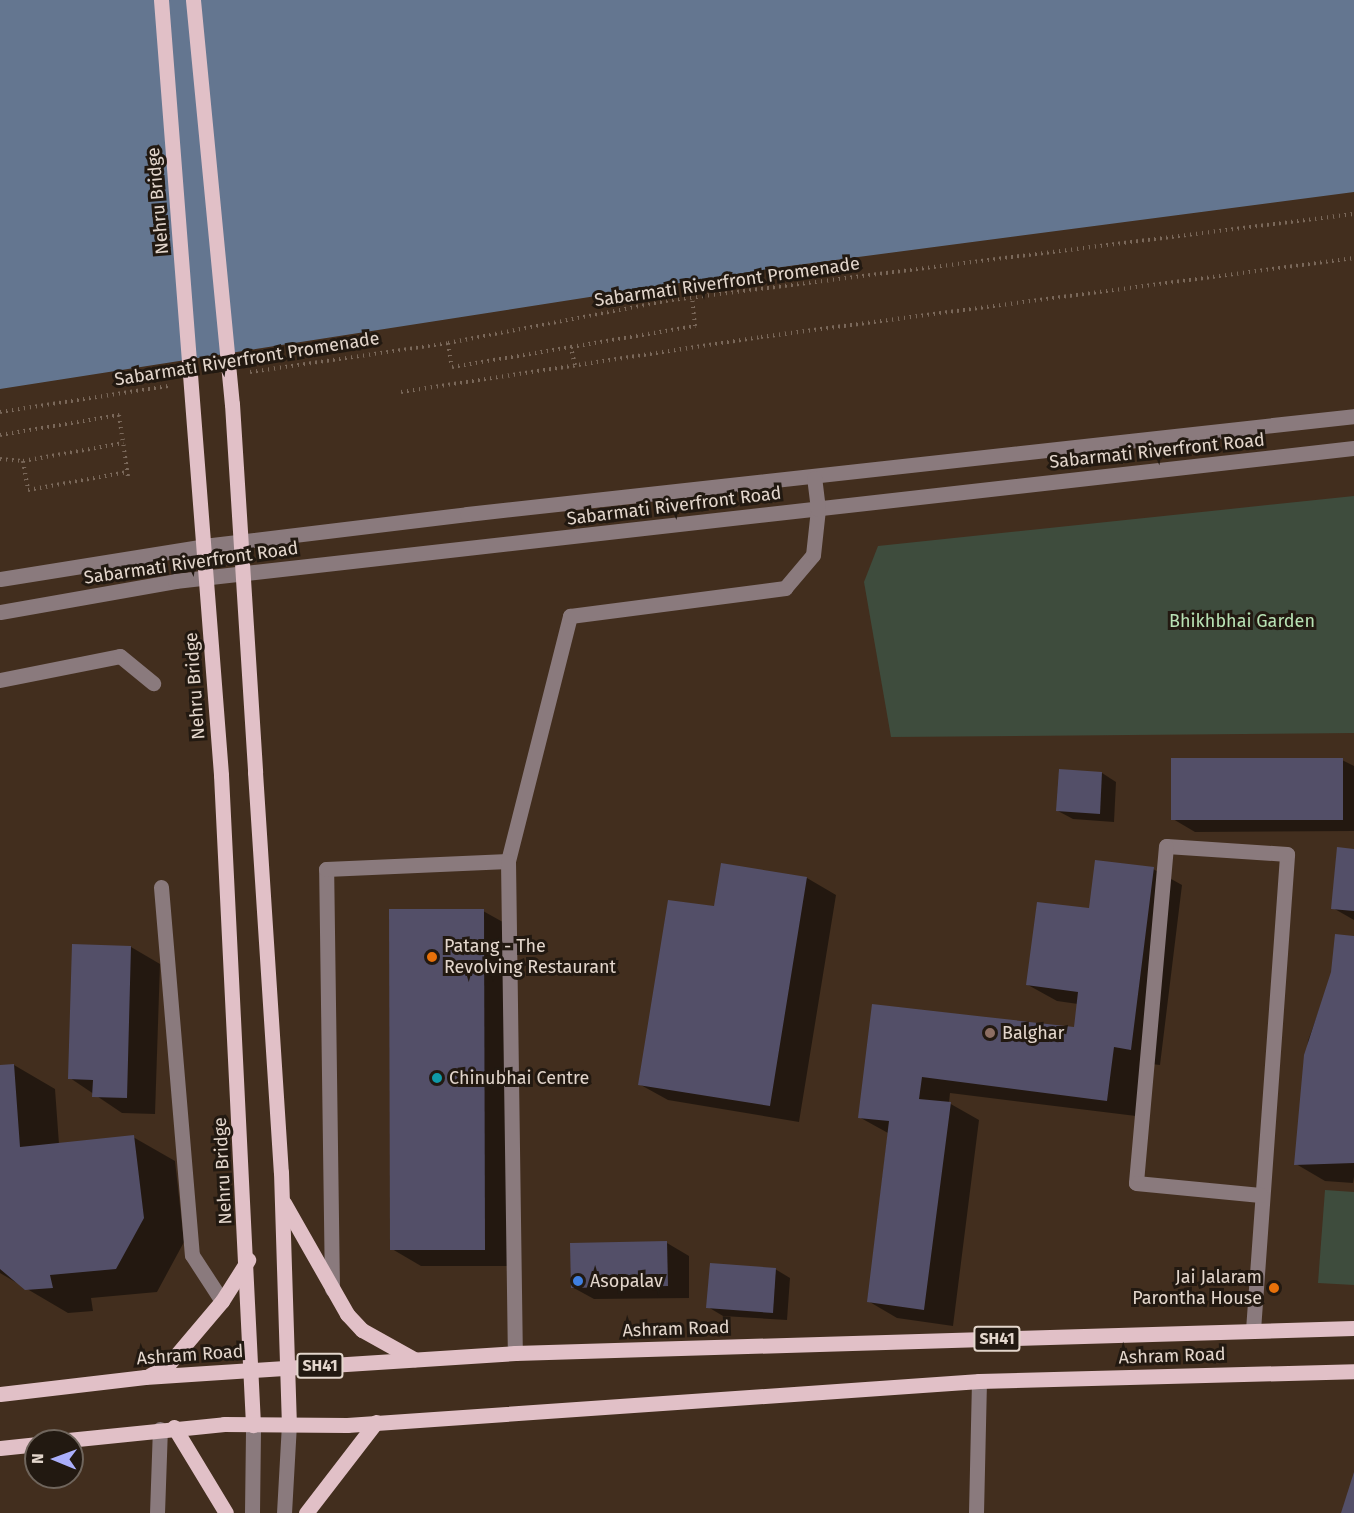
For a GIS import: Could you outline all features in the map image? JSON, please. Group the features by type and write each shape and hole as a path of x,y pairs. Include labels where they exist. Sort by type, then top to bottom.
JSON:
{"main road":[{"name":"Nehru Bridge","path":"161,0 221,776 248,1260 253,1425"},
{"path":"193,0 232,404 282,1201 289,1424"},
{"path":"282,1201 332,1289 362,1330 414,1359"},
{"path":"145,1377 167,1366 222,1301 248,1260"},
{"name":"Ashram Road","path":"0,1394 145,1377 515,1353 1354,1328"},
{"name":"Ashram Road","path":"84,1438 167,1428 376,1422 979,1382 1354,1371"},
{"path":"306,1513 376,1422"},
{"path":"167,1428 226,1513"},
{"path":"0,1448 24,1445"}],"street":[{"name":"Sabarmati Riverfront Road","path":"0,579 212,545 1354,416"},
{"name":"Sabarmati Riverfront Road","path":"0,612 175,580 1354,448"},
{"path":"515,1353 508,861 570,616 785,588 813,555 818,508 814,478"},
{"path":"0,680 120,656 153,683"},
{"path":"1253,1330 1260,1195 1287,854 1166,846 1136,1183 1260,1195"},
{"path":"332,1289 326,869 508,861"},
{"path":"161,887 192,1256 222,1301"},
{"path":"976,1513 979,1382"},
{"path":"284,1513 289,1424"},
{"path":"252,1513 253,1425"},
{"path":"157,1513 167,1428"}],"path":[{"name":"Sabarmati Riverfront Promenade","path":"241,374 448,343 692,297 1354,214"},
{"path":"401,392 574,365 1354,258"},
{"path":"448,343 452,367 695,326 692,297"},
{"path":"572,347 574,365"},
{"name":"Sabarmati Riverfront Promenade","path":"0,412 172,385"},
{"path":"0,435 119,415 128,474 28,490 23,461"},
{"path":"0,459 23,461 123,443"}],"green space":[{"name":"Bhikhbhai Garden","path":"1354,496 1354,733 891,737 864,582 878,546"},
{"path":"1325,1190 1354,1192 1354,1285 1318,1283"}],"water":[{"path":"0,0 1354,0 1354,192 782,267 0,389"}],"building":[{"path":"1171,758 1343,758 1343,820 1171,820"},
{"path":"1059,769 1102,772 1100,814 1056,811"},
{"path":"1337,847 1354,849 1354,911 1331,909"},
{"path":"1095,860 1154,867 1131,1050 1114,1047 1107,1101 922,1077 919,1099 951,1102 924,1310 867,1302 889,1121 858,1118 872,1004 1074,1027 1078,992 1026,985 1037,902 1089,908"},
{"path":"721,863 807,877 770,1106 638,1085 668,900 714,906"},
{"name":"Chinubhai Centre","path":"389,909 484,909 485,1250 390,1250"},
{"path":"1335,934 1354,936 1354,1163 1294,1165 1304,1055 1331,972"},
{"path":"72,944 131,946 127,1098 92,1097 93,1080 68,1079"},
{"path":"14,1064 20,1147 134,1135 144,1218 116,1269 50,1275 53,1288 25,1290 0,1269 0,1065"},
{"path":"667,1241 668,1286 571,1288 570,1243"},
{"path":"710,1263 776,1268 773,1313 706,1308"},
{"path":"1354,1472 1354,1513 1341,1513"}],"place":[{"name":"Patang - The Revolving Restaurant","path":"432,957"},
{"name":"Balghar","path":"990,1033"},
{"name":"Chinubhai Centre","path":"437,1078"},
{"name":"Asopalav","path":"578,1281"},
{"name":"Jai Jalaram Parontha House","path":"1274,1288"}]}
